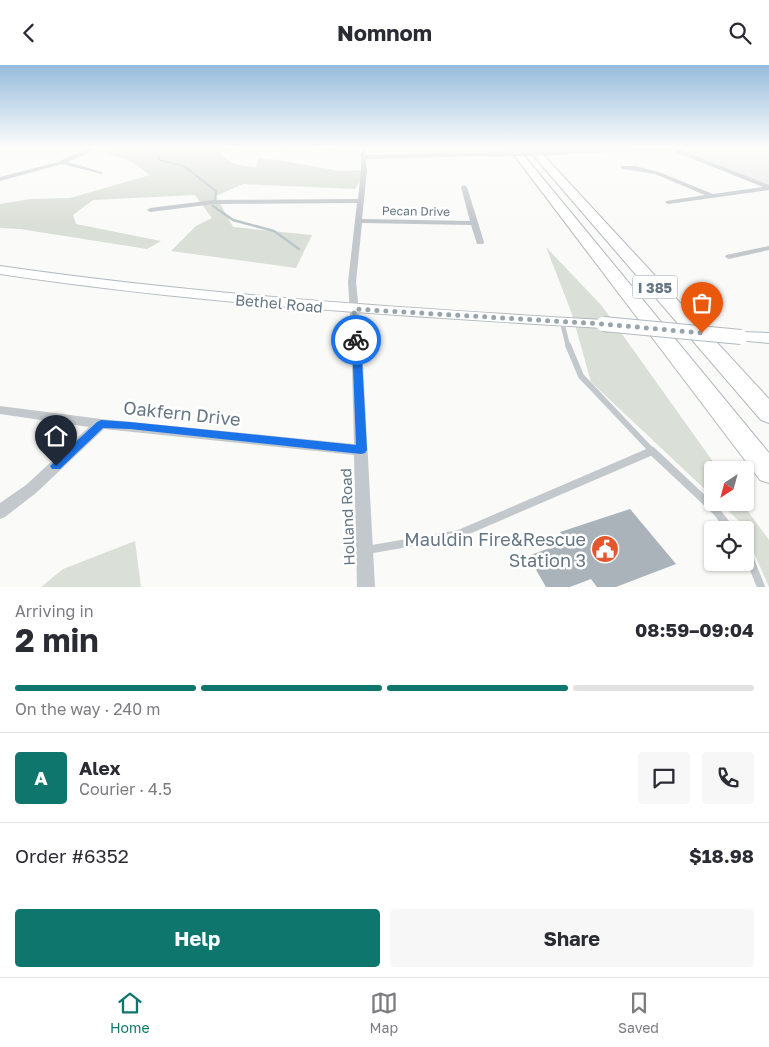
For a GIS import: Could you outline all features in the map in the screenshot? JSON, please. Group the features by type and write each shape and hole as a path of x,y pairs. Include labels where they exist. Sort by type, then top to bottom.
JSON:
{"highway":[{"name":"I 385","path":"531,171 769,472"},
{"name":"I 385","path":"552,171 769,415"}],"street":[{"path":"0,179 27,171"},
{"path":"94,171 100,173"},
{"name":"Holland Road","path":"363,171 352,283 366,587"},
{"path":"652,171 712,196"},
{"path":"728,171 769,188"},
{"path":"464,187 480,242"},
{"path":"668,202 769,188"},
{"path":"150,210 214,202 360,201"},
{"name":"Pecan Drive","path":"358,221 474,223"},
{"path":"728,257 769,248"},
{"name":"Bethel Road","path":"0,270 184,295 354,309 603,324 769,338"},
{"name":"Oakfern Drive","path":"0,410 101,424 130,425 361,450"},
{"path":"0,512 31,489 101,424"}],"lane":[{"path":"562,322 568,345 581,377 652,451 716,511 724,521"},
{"path":"364,550 459,534 652,451"},
{"path":"754,570 761,587"}],"shaded area":[{"path":"145,171 366,171 355,189 243,184 216,196 233,227 312,235 296,268 171,251 196,226 212,218 195,195 93,200 73,215 76,224 161,241 147,249 20,229 0,228 0,204 30,199 70,198 150,175"},
{"path":"731,171 769,171 769,186"},
{"path":"546,247 602,306 713,461 704,461 704,488 591,382 572,314"},
{"path":"728,511 748,511 769,540 769,587 754,553 754,521 739,521"},
{"path":"135,541 141,587 41,587 63,569"}],"building":[{"name":"Mauldin Fire&Rescue Station 3","path":"630,509 676,564 616,587 597,587 591,579 570,587 546,587 528,556 566,542 560,532"}],"waterway":[{"path":"191,171 216,191 215,199"},
{"path":"213,206 233,220 274,231 299,249"}],"way so far":[{"path":"356,340 354,309 603,324 702,333"}],"place":[{"name":"Mauldin Fire&Rescue Station 3","path":"605,549"}],"route":[{"path":"56,466 101,424 130,425 361,450 356,340"}]}
